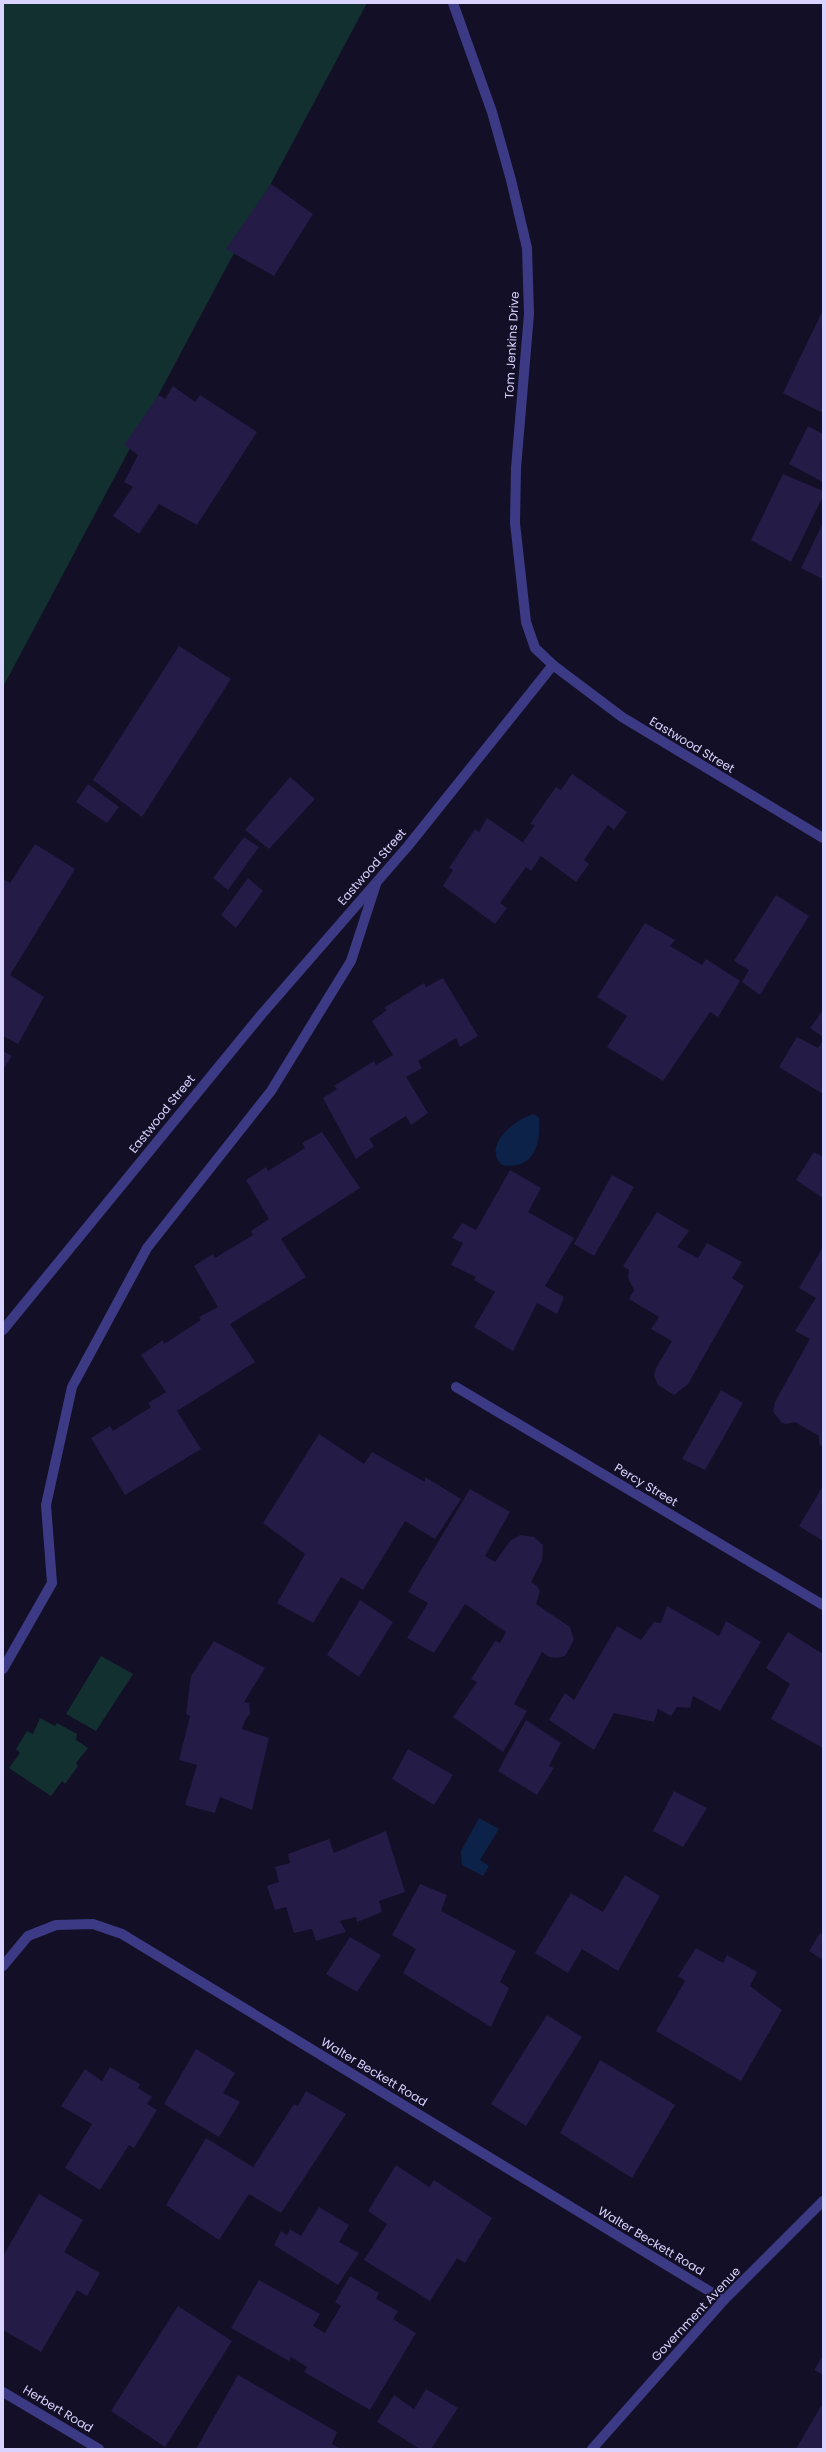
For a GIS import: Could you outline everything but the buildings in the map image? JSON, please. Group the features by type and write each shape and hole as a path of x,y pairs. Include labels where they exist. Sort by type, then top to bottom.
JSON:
{"street":[{"name":"Tom Jenkins Drive","path":"453,3 492,112 511,180 527,248 529,314 516,468 515,523 526,622 535,648 552,665"},
{"name":"Eastwood Street","path":"3,1330 261,1015 376,884 552,665 622,717 823,838"},
{"path":"3,1669 52,1583 46,1505 72,1387 147,1248 271,1091 351,961 376,884"},
{"name":"Percy Street","path":"456,1387 823,1605"},
{"name":"Walter Beckett Road","path":"5,1963 28,1936 56,1925 93,1924 122,1934 724,2300"},
{"name":"Government Avenue","path":"592,2449 724,2300 823,2201"},
{"name":"Herbert Road","path":"3,2392 99,2449"}],"green space":[{"path":"3,3 367,3 3,687"},
{"path":"101,1656 133,1674 96,1731 66,1714"},
{"path":"40,1718 55,1726 57,1723 77,1734 76,1740 88,1748 76,1763 78,1766 65,1784 62,1781 51,1796 9,1768 20,1753 16,1749 27,1731 33,1734"}],"water":[{"path":"534,1114 539,1118 539,1128 538,1138 533,1154 528,1160 521,1164 513,1166 502,1165 497,1158 496,1150 498,1142 503,1134 518,1121"},
{"path":"479,1818 499,1829 480,1860 489,1866 483,1876 462,1865 461,1851"}]}
